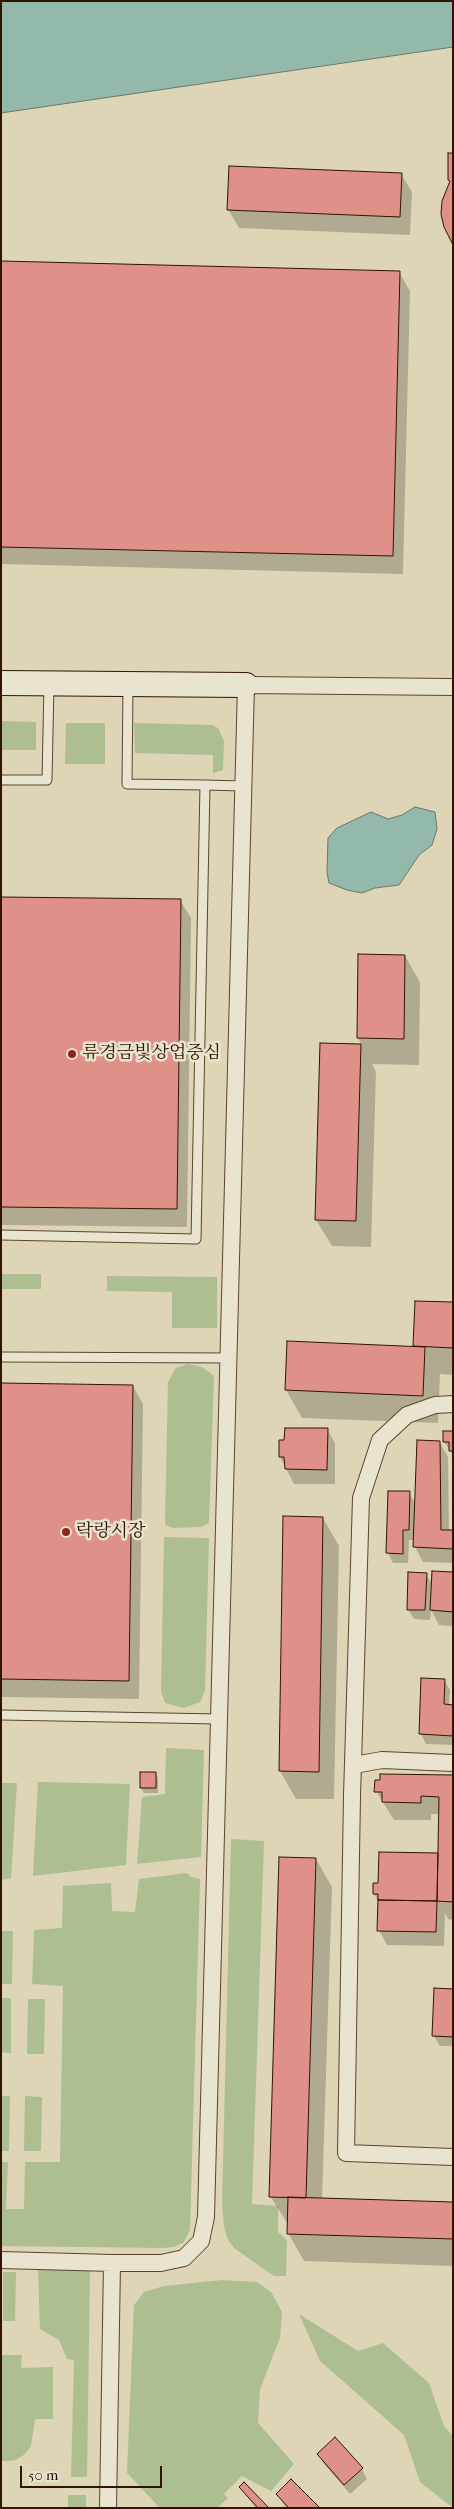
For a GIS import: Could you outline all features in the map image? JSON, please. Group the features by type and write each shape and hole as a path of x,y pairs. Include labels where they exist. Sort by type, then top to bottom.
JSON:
{"main road":[{"path":"1,683 246,685"}],"street":[{"path":"1,2260 161,2263 184,2258 201,2241 206,2218 230,1358 246,685 453,686"},
{"path":"453,1404 436,1405 407,1415 380,1440 361,1498 346,2153 453,2157"},
{"path":"354,1765 382,1760 453,1763"},
{"path":"108,2508 112,2263"}],"lane":[{"path":"1,780 47,780 49,683"},
{"path":"128,684 127,784 243,786"},
{"path":"1,1235 196,1239 205,786"},
{"path":"1,1357 230,1358"},
{"path":"1,1715 219,1718"}],"shaded area":[{"path":"1,1 453,1 453,47 1,113"},
{"path":"1,721 36,722 36,750 1,750"},
{"path":"66,723 105,723 105,764 65,764"},
{"path":"134,723 212,725 218,728 224,741 223,770 213,773 213,755 135,753"},
{"path":"415,807 435,812 437,829 432,845 419,855 399,885 375,888 362,893 329,883 327,872 328,838 337,828 371,812 388,819 402,815"},
{"path":"1,1274 41,1274 41,1289 1,1289"},
{"path":"107,1276 217,1277 217,1328 172,1328 172,1292 107,1291"},
{"path":"188,1364 202,1367 214,1376 209,1523 201,1527 173,1528 165,1525 168,1382 176,1368"},
{"path":"164,1537 209,1538 205,1691 200,1702 184,1708 165,1703 161,1691"},
{"path":"166,1748 204,1750 201,1857 137,1864 142,1797 165,1794"},
{"path":"38,1782 130,1784 126,1865 33,1876"},
{"path":"1,1783 17,1783 11,1878 1,1880"},
{"path":"231,1839 264,1841 252,2204 278,2206 278,2232 287,2240 286,2276 274,2276 234,2248 227,2238 224,2227 222,2203"},
{"path":"187,1873 191,1877 200,1879 190,2230 184,2242 174,2247 1,2246 1,2162 8,2162 6,2209 24,2209 25,2162 60,2162 63,1986 32,1984 34,1930 62,1928 63,1886 111,1883 112,1911 135,1912 139,1879"},
{"path":"1,1931 13,1931 12,1984 1,1984"},
{"path":"1,1998 11,1998 11,2053 1,2052"},
{"path":"28,1999 45,1999 44,2054 27,2054"},
{"path":"1,2096 10,2096 9,2151 1,2151"},
{"path":"25,2096 42,2097 41,2151 24,2151"},
{"path":"38,2268 90,2269 87,2477 71,2477 74,2360 67,2359 59,2340 40,2329"},
{"path":"3,2272 16,2272 15,2321 3,2321"},
{"path":"222,2280 257,2282 271,2292 282,2312 280,2338 260,2389 258,2423 294,2464 271,2491 242,2476 224,2494 228,2498 217,2508 160,2508 127,2473 134,2305 144,2292 164,2286"},
{"path":"299,2314 358,2351 383,2343 429,2383 444,2426 453,2436 453,2508 420,2482 404,2435 320,2361"},
{"path":"1,2355 22,2355 21,2368 53,2367 53,2419 35,2419 31,2446 25,2454 16,2460 8,2461 1,2461"},
{"path":"68,2495 86,2495 86,2508 68,2508"}],"building":[{"path":"448,153 453,153 453,245 444,227 441,214 442,201 450,181 448,180"},
{"path":"229,166 402,173 400,217 227,210"},
{"path":"1,261 400,271 393,556 1,547"},
{"path":"1,897 181,899 177,1209 1,1207"},
{"path":"358,954 405,955 404,1039 357,1038"},
{"path":"320,1043 361,1044 356,1221 315,1220"},
{"path":"415,1301 453,1302 453,1348 413,1346"},
{"path":"287,1341 425,1347 423,1396 285,1390"},
{"name":"락랑시장","path":"1,1383 133,1385 129,1681 1,1679"},
{"path":"285,1428 328,1428 327,1470 285,1469 284,1457 279,1457 279,1440 284,1440"},
{"path":"443,1431 453,1431 453,1451 449,1451 449,1442 443,1442"},
{"path":"417,1440 440,1441 441,1530 453,1530 453,1549 413,1547"},
{"path":"388,1491 410,1491 409,1530 403,1530 403,1554 386,1553"},
{"path":"283,1516 323,1517 319,1772 279,1771"},
{"path":"432,1571 453,1572 453,1612 430,1610"},
{"path":"408,1572 427,1573 425,1610 407,1610"},
{"path":"421,1678 445,1679 444,1704 453,1705 453,1736 419,1734"},
{"path":"140,1772 156,1772 156,1788 140,1788"},
{"path":"380,1774 453,1775 453,1902 437,1901 439,1797 421,1796 421,1803 382,1802 382,1792 374,1792 375,1780 380,1780"},
{"path":"379,1852 438,1853 437,1901 378,1900 378,1894 373,1894 373,1883 378,1883"},
{"path":"279,1857 316,1858 306,2198 269,2197"},
{"path":"378,1900 437,1901 436,1932 377,1931"},
{"path":"434,1988 453,1989 453,2037 432,2036"},
{"path":"288,2197 453,2202 453,2239 287,2234"},
{"path":"335,2437 363,2468 344,2485 317,2454"},
{"path":"291,2479 320,2508 289,2508 276,2494"},
{"path":"244,2482 269,2508 258,2508 239,2487"}],"place":[{"name":"류경금빛상업중심","path":"72,1054"},
{"name":"락랑시장","path":"66,1532"}]}
